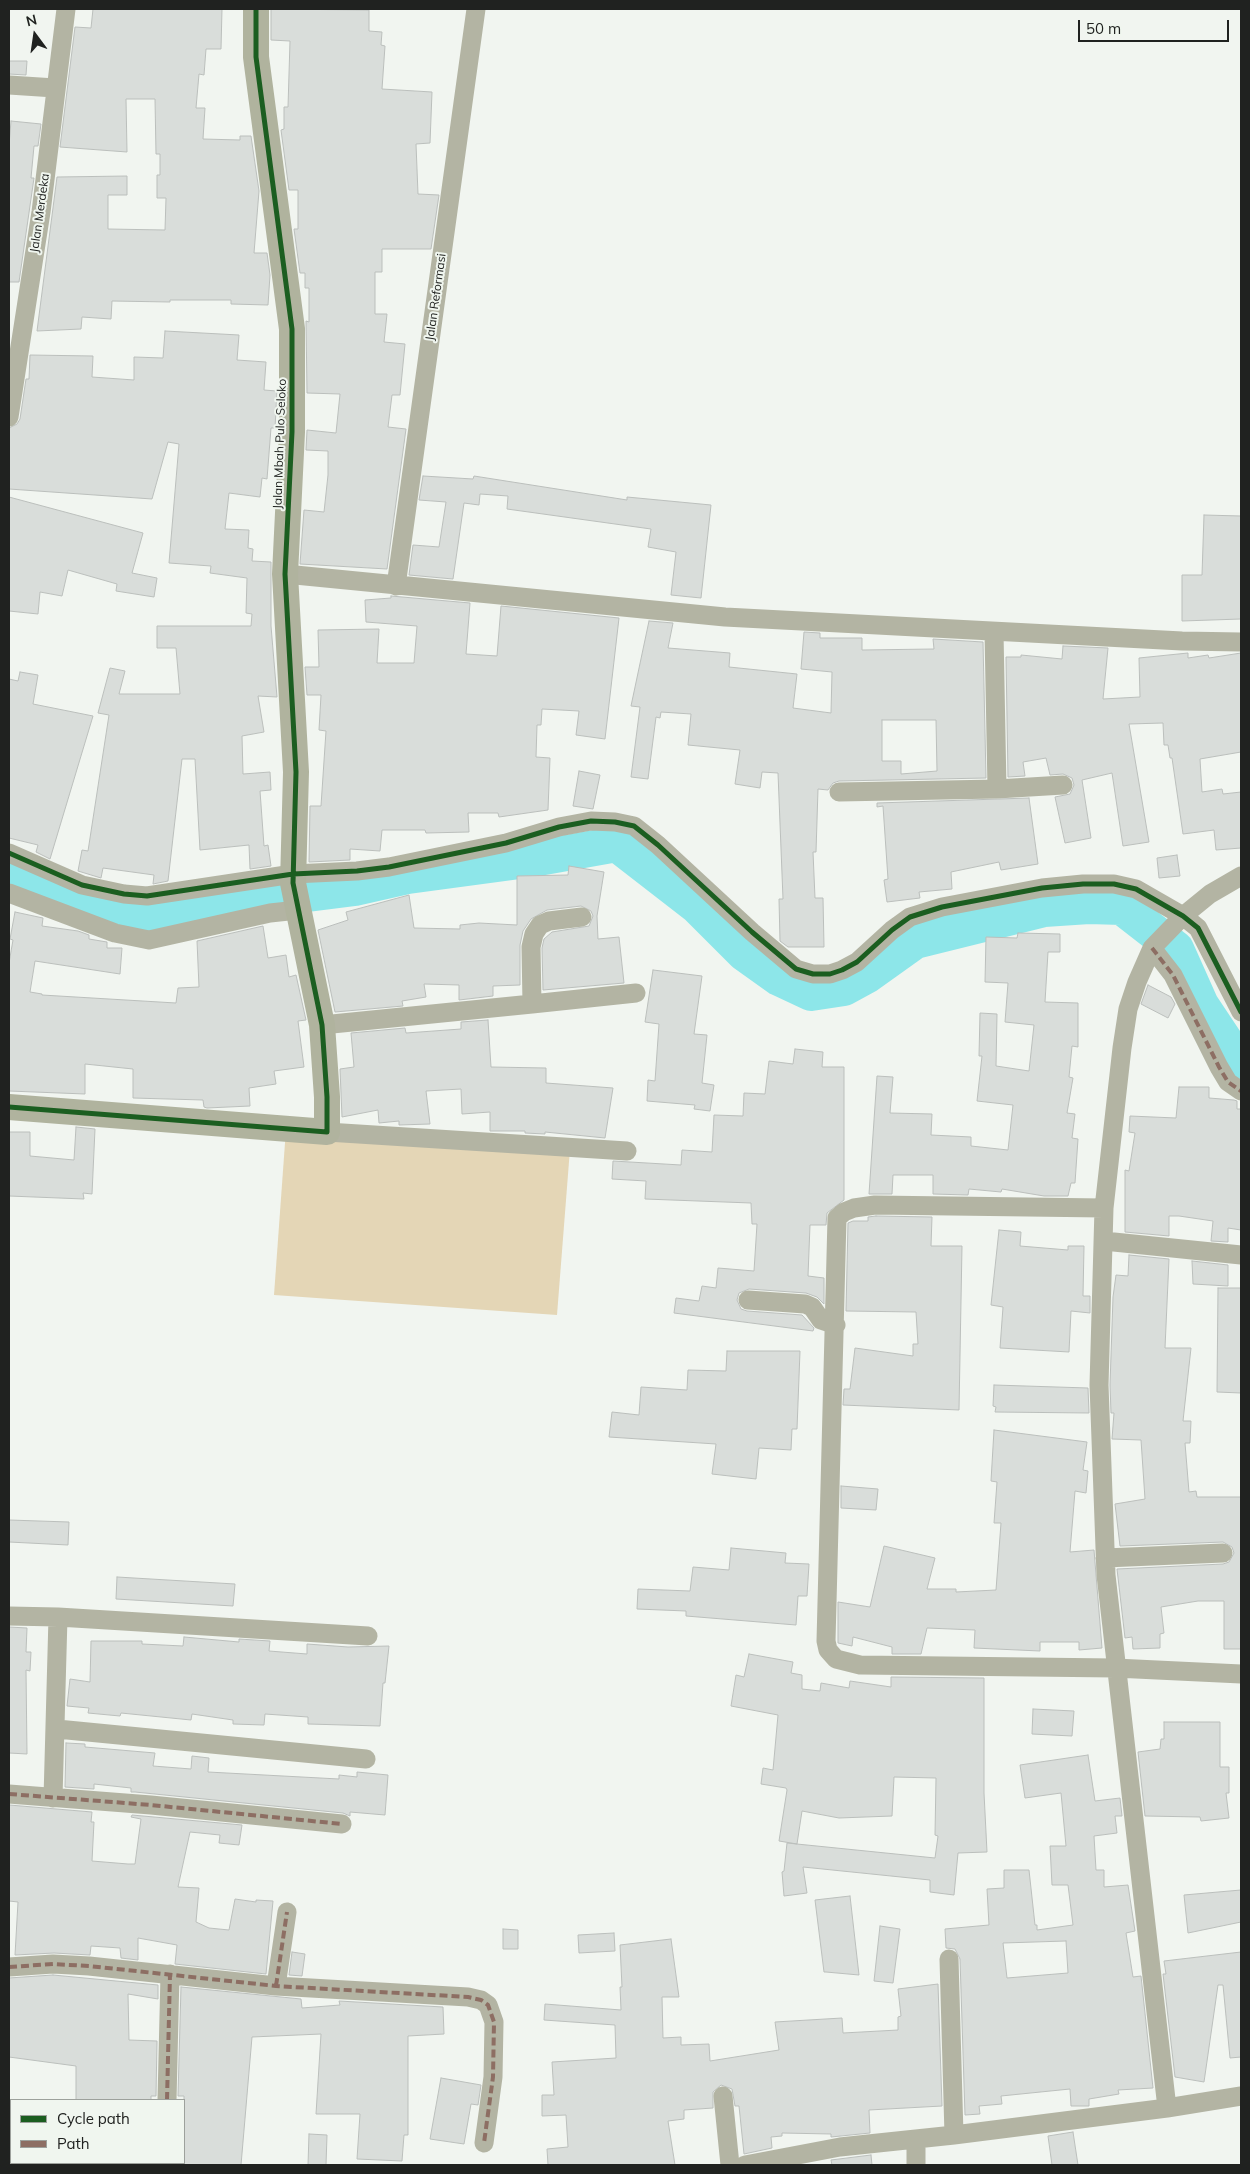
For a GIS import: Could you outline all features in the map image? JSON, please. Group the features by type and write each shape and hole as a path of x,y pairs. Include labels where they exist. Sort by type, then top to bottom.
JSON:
{"street":[{"name":"Jalan Merdeka","path":"9,417 41,212 66,9"},
{"name":"Jalan Mbah Pulo Seloko","path":"256,9 256,57 292,329 292,432 285,574 296,772 295,893 322,1026 327,1097 327,1132"},
{"name":"Jalan Reformasi","path":"396,586 476,9"},
{"path":"9,85 55,88"},
{"path":"285,574 725,617 994,632 1241,642"},
{"path":"994,632 997,790"},
{"path":"839,792 997,790 1063,785"},
{"path":"9,893 114,933 149,940 270,913 295,893 350,872 389,867 506,843 559,827 591,821 615,822 634,826 658,845 796,969 813,974 830,974 857,962 892,930 910,917 942,907 1042,888 1083,884 1114,884 1136,889 1181,918 1203,935 1241,1012"},
{"path":"9,853 82,885 124,894 147,896 295,893"},
{"path":"1167,2108 1114,1668 1105,1558 1100,1385 1104,1208 1128,1009 1137,982 1154,946 1181,918 1210,894 1241,876"},
{"path":"532,1004 531,947 534,934 540,926 549,921 582,916"},
{"path":"1154,946 1173,975 1219,1067 1228,1082 1241,1091"},
{"path":"322,1026 636,993"},
{"path":"9,1107 327,1132 627,1151"},
{"path":"1104,1208 875,1205 854,1208 844,1212 837,1218 836,1325 826,1641 828,1650 836,1659 860,1665 1114,1668 1241,1674"},
{"path":"1104,1241 1241,1255"},
{"path":"748,1300 805,1304 812,1307 821,1320 836,1325"},
{"path":"1105,1558 1222,1553"},
{"path":"9,1616 58,1617 368,1636"},
{"path":"53,1798 58,1617"},
{"path":"56,1729 366,1759"},
{"path":"9,1794 342,1824"},
{"path":"276,1986 287,1912"},
{"path":"949,1959 954,2135"},
{"path":"9,1967 53,1964 170,1974 276,1986 468,1997 481,2000 488,2004 494,2022 493,2077 484,2143"},
{"path":"167,2099 170,1974"},
{"path":"723,2096 730,2165"},
{"path":"746,2165 840,2147 954,2135 1167,2108 1241,2096"},
{"path":"916,2139 916,2165"}],"shaded area":[{"path":"286,1129 570,1149 557,1315 274,1295"}],"building":[{"path":"93,9 222,9 221,49 206,49 204,75 199,74 196,108 205,108 203,139 240,140 240,136 251,136 259,191 254,253 267,253 270,275 268,305 231,304 231,300 112,301 111,319 82,317 81,329 37,331 57,177 127,176 127,195 108,195 108,229 165,230 166,198 157,198 157,175 160,175 160,154 156,154 155,99 126,99 127,152 60,147 75,27 91,28"},
{"path":"271,9 369,10 369,31 382,32 381,45 385,46 382,89 432,92 430,143 416,144 418,194 439,195 431,249 382,249 382,272 375,272 375,314 387,314 384,342 405,344 400,395 392,395 388,427 406,429 387,569 300,564 304,510 324,512 328,475 328,451 306,450 307,430 336,433 340,394 307,393 306,321 309,322 309,288 305,288 305,273 300,273 294,229 298,229 298,190 289,190 281,130 284,129 284,107 288,107 290,41 271,40"},
{"path":"9,61 27,61 26,75 9,74"},
{"path":"11,121 41,124 38,146 34,146 31,178 34,178 19,282 9,282 9,145"},
{"path":"165,331 239,335 237,360 266,362 264,390 277,391 275,428 271,428 267,479 262,478 260,497 229,493 225,529 249,530 248,548 253,549 252,561 271,562 271,626 277,697 258,696 264,732 242,736 243,774 270,772 271,790 260,791 264,846 268,845 271,866 250,869 249,845 200,850 195,759 182,759 168,881 153,884 154,875 103,868 101,878 78,871 82,850 88,851 109,715 98,713 110,668 125,671 119,694 180,694 176,648 157,648 157,626 251,626 252,614 246,613 247,578 210,573 211,566 169,563 179,444 168,442 152,499 9,489 9,428 17,424 20,419 26,379 29,379 30,355 93,356 92,377 134,380 134,357 163,358"},
{"path":"423,476 473,479 474,476 627,500 627,497 711,505 701,598 671,595 676,552 648,547 651,529 507,509 508,496 480,494 479,505 464,503 453,579 409,575 413,545 439,547 446,502 419,500"},
{"path":"9,497 143,533 132,573 157,578 154,597 116,591 117,584 68,570 62,596 40,592 38,614 9,611"},
{"path":"1204,515 1241,516 1241,619 1182,621 1182,575 1202,575"},
{"path":"391,596 470,603 466,654 497,656 501,606 619,618 605,739 576,735 579,711 542,709 541,725 537,725 536,757 550,758 548,810 499,817 498,813 468,813 469,832 426,833 425,830 382,830 380,851 350,849 350,860 309,862 310,806 321,806 326,731 319,730 321,695 307,695 305,667 319,667 318,630 379,629 377,663 414,663 417,626 366,622 365,600 391,598"},
{"path":"649,621 673,623 668,648 730,653 729,667 797,674 793,708 831,713 832,672 801,669 804,632 820,633 820,638 862,638 862,650 934,649 933,639 983,642 986,778 839,781 833,783 828,790 818,789 816,852 813,852 815,898 823,898 824,947 788,947 780,941 779,899 783,899 778,773 762,772 760,788 735,784 740,750 688,745 691,714 661,712 660,718 656,717 648,779 631,777 640,707 631,706","holes":["882,720 936,720 937,771 901,774 901,761 882,761"]},
{"path":"1063,646 1108,648 1103,699 1140,697 1139,658 1188,653 1188,658 1208,655 1209,658 1241,653 1241,752 1200,759 1202,792 1222,789 1223,794 1241,792 1241,848 1216,850 1214,830 1183,834 1172,758 1170,758 1168,745 1164,745 1163,723 1129,724 1149,842 1123,846 1112,773 1082,780 1091,838 1065,843 1055,797 1070,794 1074,785 1072,778 1063,774 1050,775 1046,758 1023,762 1025,776 1008,777 1006,657 1021,657 1021,655 1062,659"},
{"path":"20,672 38,675 33,704 93,716 50,859 36,852 38,845 9,838 9,679 18,681"},
{"path":"579,771 600,775 593,809 573,806"},
{"path":"1029,798 1038,864 1001,870 999,862 951,872 952,889 919,892 920,898 887,902 884,880 888,879 883,806 877,807 877,803"},
{"path":"1177,855 1180,876 1159,878 1157,858"},
{"path":"569,866 604,872 597,916 598,939 619,937 624,983 543,990 542,948 544,939 552,932 589,926 593,916 591,911 581,906 547,910 531,919 523,931 520,945 520,985 493,986 493,996 459,1000 459,985 424,984 426,997 402,1001 403,1006 335,1012 318,930 348,920 346,912 409,895 414,928 460,929 460,925 479,923 517,925 517,876 568,875"},
{"path":"15,912 43,918 42,926 78,931 89,935 89,939 107,942 107,948 122,948 120,974 35,961 30,992 42,995 176,1003 178,988 199,987 197,941 263,926 268,958 286,955 289,977 296,975 306,1020 298,1021 304,1067 274,1071 276,1084 249,1088 250,1106 207,1108 204,1107 203,1100 133,1098 133,1069 85,1064 85,1094 9,1091 9,963 13,940 10,939"},
{"path":"1018,933 1060,934 1060,952 1048,952 1045,1002 1078,1003 1078,1047 1072,1046 1069,1077 1073,1078 1067,1113 1075,1114 1072,1138 1078,1139 1075,1183 1071,1183 1068,1196 1044,1196 1002,1189 1001,1192 969,1189 968,1195 933,1194 933,1175 893,1175 892,1194 869,1194 877,1076 893,1077 890,1113 932,1114 931,1135 971,1137 971,1146 1008,1150 1013,1105 977,1101 982,1056 979,1056 980,1013 997,1014 996,1066 1029,1071 1034,1025 1005,1022 1008,983 985,982 986,937 1017,938"},
{"path":"653,970 702,976 694,1034 707,1035 702,1083 714,1085 710,1111 694,1109 695,1105 647,1101 648,1080 655,1081 659,1024 645,1022"},
{"path":"1148,985 1171,997 1175,1004 1168,1018 1141,1004"},
{"path":"488,1020 491,1067 546,1068 546,1083 613,1088 605,1138 545,1132 545,1134 525,1133 525,1131 490,1131 490,1112 462,1114 461,1089 426,1091 430,1124 399,1125 399,1121 379,1123 378,1110 342,1117 340,1069 354,1067 351,1033 405,1028 406,1033 461,1029 461,1022"},
{"path":"795,1049 823,1052 822,1067 844,1067 844,1200 827,1213 826,1225 810,1225 808,1276 824,1278 824,1304 817,1297 806,1293 749,1289 739,1293 737,1300 741,1309 747,1311 802,1315 814,1328 813,1331 674,1313 676,1298 699,1301 702,1286 716,1288 718,1268 754,1271 757,1224 752,1224 751,1203 645,1199 646,1181 612,1179 613,1161 681,1165 682,1150 712,1152 714,1115 743,1116 744,1093 765,1094 769,1061 793,1064"},
{"path":"1179,1087 1209,1087 1209,1098 1237,1101 1237,1109 1241,1109 1241,1230 1228,1228 1228,1242 1211,1241 1213,1221 1179,1216 1169,1216 1169,1236 1125,1232 1125,1170 1129,1171 1135,1133 1129,1132 1130,1116 1176,1118"},
{"path":"76,1127 95,1129 92,1194 83,1193 84,1199 9,1196 9,1132 30,1132 30,1156 74,1160"},
{"path":"868,1217 932,1217 931,1246 962,1246 959,1410 843,1405 844,1389 850,1389 855,1348 913,1356 913,1344 918,1344 916,1312 846,1311 848,1223 868,1221"},
{"path":"999,1230 1021,1232 1020,1246 1068,1250 1068,1246 1084,1246 1083,1296 1090,1296 1090,1313 1071,1311 1069,1352 1000,1348 1003,1307 991,1305"},
{"path":"1129,1255 1169,1259 1165,1348 1191,1348 1183,1421 1191,1421 1190,1443 1185,1443 1189,1492 1196,1491 1197,1497 1241,1497 1241,1649 1224,1649 1224,1601 1198,1601 1161,1607 1164,1633 1160,1634 1160,1648 1133,1649 1132,1637 1125,1638 1117,1569 1223,1564 1229,1562 1234,1553 1232,1547 1223,1542 1120,1546 1115,1504 1145,1499 1141,1440 1112,1439 1114,1413 1111,1413 1110,1385 1113,1297 1116,1275 1128,1276"},
{"path":"1192,1261 1228,1265 1228,1286 1193,1284"},
{"path":"1218,1288 1241,1288 1241,1393 1217,1392"},
{"path":"727,1351 800,1351 797,1429 792,1429 791,1450 759,1448 756,1479 712,1474 716,1444 609,1437 612,1412 639,1415 641,1387 687,1390 688,1370 726,1371"},
{"path":"994,1385 1088,1388 1089,1413 995,1412 996,1407 993,1406"},
{"path":"994,1430 1087,1442 1083,1470 1088,1471 1086,1493 1075,1491 1070,1552 1094,1550 1102,1648 1079,1650 1079,1642 1040,1642 1040,1651 974,1648 975,1630 927,1628 921,1654 892,1654 892,1647 853,1637 852,1646 838,1643 838,1602 870,1607 884,1546 935,1558 927,1589 956,1589 956,1592 996,1590 1001,1523 994,1523 997,1482 991,1481"},
{"path":"841,1486 878,1489 876,1510 841,1508"},
{"path":"9,1520 69,1522 68,1545 9,1542"},
{"path":"731,1548 786,1553 785,1563 809,1564 807,1596 798,1596 796,1625 686,1616 686,1611 637,1609 638,1589 690,1591 693,1567 729,1570"},
{"path":"117,1577 235,1584 233,1606 116,1599"},
{"path":"9,1627 27,1628 26,1652 31,1652 30,1671 26,1670 27,1754 9,1753"},
{"path":"184,1637 239,1642 239,1639 270,1641 269,1651 307,1654 307,1644 348,1647 389,1646 385,1683 383,1683 380,1726 308,1724 308,1717 265,1714 264,1725 233,1724 233,1720 192,1714 191,1720 121,1713 120,1716 88,1713 89,1708 67,1706 70,1679 90,1682 91,1641 142,1641 142,1644 183,1646"},
{"path":"749,1654 793,1662 791,1673 802,1675 802,1689 820,1691 821,1683 849,1688 850,1681 891,1687 891,1677 984,1678 984,1793 987,1852 958,1853 954,1895 930,1892 930,1880 803,1867 807,1893 784,1896 782,1872 784,1871 787,1843 935,1858 938,1836 935,1835 936,1778 894,1777 892,1816 839,1818 802,1811 797,1844 779,1841 787,1790 786,1788 761,1784 763,1768 773,1770 778,1715 731,1706 736,1675 744,1677"},
{"path":"1033,1709 1074,1711 1072,1736 1032,1734"},
{"path":"1164,1722 1220,1722 1220,1767 1229,1767 1229,1793 1226,1793 1229,1818 1201,1821 1200,1817 1145,1816 1138,1752 1160,1749 1161,1739 1164,1739"},
{"path":"66,1743 85,1744 85,1747 155,1753 153,1766 191,1769 192,1756 209,1758 208,1772 339,1779 339,1775 357,1777 357,1772 388,1775 385,1815 350,1812 350,1816 343,1813 131,1792 131,1788 94,1784 94,1789 65,1787"},
{"path":"1088,1755 1095,1801 1120,1798 1122,1816 1115,1816 1117,1833 1094,1836 1096,1870 1104,1870 1104,1887 1128,1885 1135,1931 1126,1933 1133,1977 1141,1976 1153,2088 1118,2090 1119,2094 1089,2099 1089,2106 1071,2106 1070,2089 1001,2096 1002,2104 979,2106 980,2114 965,2115 960,1959 955,1949 946,1948 945,1929 989,1925 987,1889 1004,1888 1004,1870 1029,1870 1037,1930 1073,1925 1068,1885 1052,1885 1050,1846 1066,1846 1061,1793 1025,1798 1020,1765","holes":["1066,1941 1068,1973 1007,1978 1003,1943"]},
{"path":"9,1805 92,1812 91,1822 94,1822 92,1861 135,1864 141,1819 131,1817 132,1815 242,1825 239,1845 219,1843 220,1835 190,1832 178,1887 199,1888 196,1922 209,1928 229,1930 235,1899 256,1902 256,1900 273,1901 266,1974 175,1964 177,1945 138,1938 138,1960 121,1958 120,1948 91,1946 90,1955 54,1953 15,1955 18,1902 9,1901"},
{"path":"1241,1890 1241,1922 1188,1933 1184,1895"},
{"path":"850,1896 859,1975 824,1972 815,1900"},
{"path":"880,1926 900,1929 893,1983 874,1981"},
{"path":"503,1929 518,1930 518,1949 503,1949"},
{"path":"614,1933 615,1951 579,1953 578,1935"},
{"path":"671,1939 679,1997 662,1997 663,2038 681,2037 681,2045 709,2044 710,2061 779,2050 775,2022 842,2018 843,2033 898,2030 898,2017 901,2016 898,1989 938,1984 942,2106 869,2110 870,2133 831,2137 831,2134 782,2133 782,2136 771,2137 772,2148 744,2154 739,2106 735,2106 732,2089 721,2085 713,2092 713,2108 684,2110 684,2119 668,2121 675,2165 548,2165 547,2149 568,2147 566,2115 542,2116 542,2095 554,2095 552,2062 616,2058 615,2025 544,2020 545,2004 621,2010 620,1945"},
{"path":"292,1952 305,1954 302,1976 289,1975"},
{"path":"1241,1952 1241,2057 1230,2058 1223,1985 1218,1985 1204,2082 1175,2077 1163,1974 1166,1974 1164,1961"},
{"path":"53,1975 158,1985 158,1999 128,1994 129,2040 157,2041 156,2096 151,2096 151,2099 76,2099 76,2066 9,2057 9,1978"},
{"path":"181,1987 301,1999 302,2008 340,2005 339,2001 443,2007 444,2034 408,2036 408,2135 404,2135 402,2161 357,2159 360,2114 316,2114 321,2034 252,2037 241,2165 184,2165 185,2099 184,2096 178,2096"},
{"path":"441,2078 481,2085 478,2105 471,2104 464,2144 430,2139"},
{"path":"1073,2132 1078,2165 1052,2165 1048,2136"},
{"path":"309,2134 327,2135 326,2165 308,2165"},
{"path":"871,2155 872,2165 832,2165 831,2160"}],"waterway":[{"path":"9,877 70,903 134,916 355,888 408,876 527,860 617,844 697,906 744,953 779,978 811,993 844,988 866,976 915,941 1044,909 1089,906 1122,907 1176,949 1201,1005 1241,1065"}],"marked path":[{"path":"1152,948 1173,975 1228,1082 1241,1091"},
{"path":"9,1794 151,1805 342,1824"},
{"path":"276,1986 287,1912"},
{"path":"9,1967 53,1964 89,1966 276,1986 468,1997 481,2000 488,2005 494,2022 493,2077 484,2143"},
{"path":"167,2099 170,1974"}],"cycle path":[{"path":"9,1107 327,1132 327,1097 322,1025 293,883 296,772 285,574 292,432 292,329 256,57 256,9"},
{"path":"9,853 82,885 124,894 147,896 293,874 357,871 389,867 506,843 559,827 591,821 615,822 634,826 658,845 752,932 796,969 813,974 830,974 842,970 857,962 892,930 910,917 942,907 1042,888 1083,884 1114,884 1136,889 1183,916 1198,928 1241,1012"}]}
